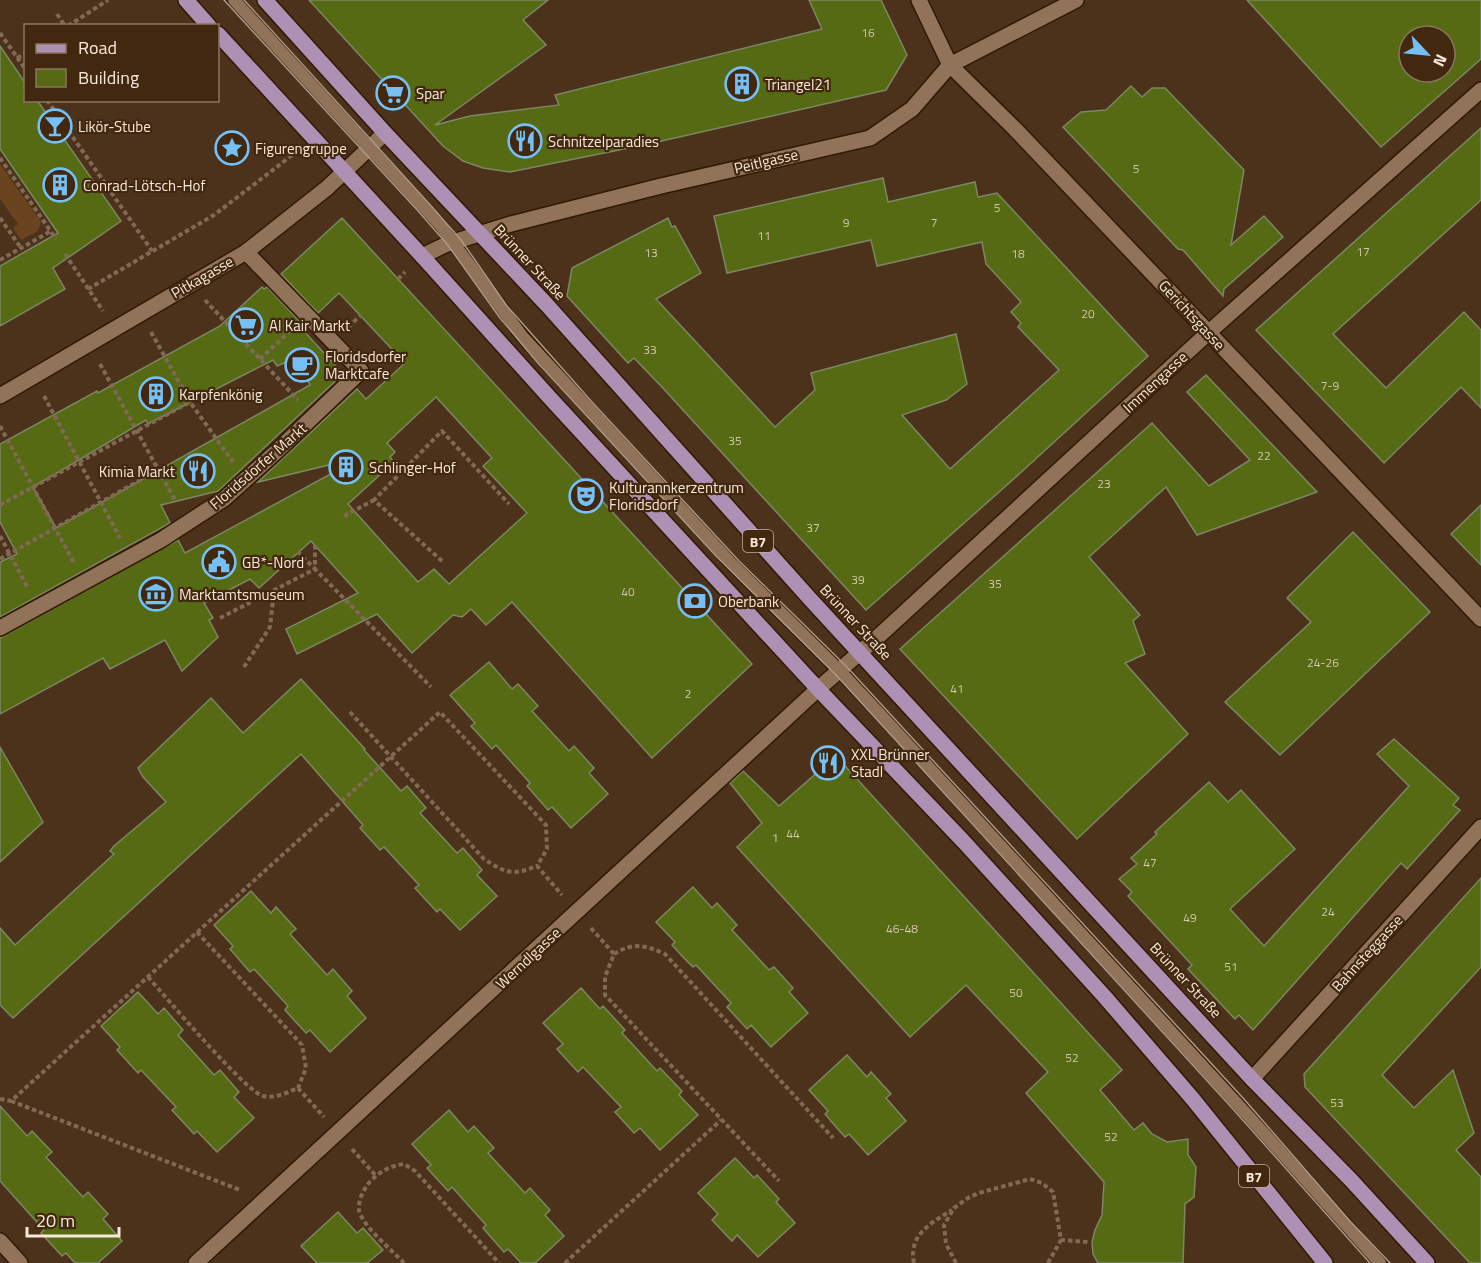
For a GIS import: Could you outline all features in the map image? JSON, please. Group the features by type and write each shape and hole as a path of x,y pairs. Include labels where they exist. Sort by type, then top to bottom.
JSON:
{"main road":[{"path":"186,0 207,24"},
{"name":"Brünner Straße","path":"266,0 385,133 547,305 860,653 1252,1079 1351,1180 1427,1263"},
{"name":"B7","path":"219,35 818,689 964,842 1104,996 1192,1098 1325,1263"}],"street":[{"name":"Gerichtsgasse","path":"919,0 950,65 1015,129 1481,619"},
{"name":"Peitlgasse","path":"422,256 453,242 590,203 870,138 912,109 950,65 1076,0"},
{"name":"Immengasse","path":"860,653 1208,333 1478,98"},
{"name":"Pitkagasse","path":"0,396 246,252 327,188 385,133"},
{"name":"Floridsdorfer Markt","path":"0,628 131,557 224,499 360,371 246,252"},
{"name":"Werndlgasse","path":"196,1263 818,689 860,653"},
{"name":"Bahnsteggasse","path":"1252,1079 1481,827"},
{"path":"0,1241 20,1263"}],"lane":[{"path":"234,0 441,226 522,336 731,562 840,671 1244,1111 1380,1263"}],"path":[{"path":"69,24 108,0"},
{"path":"57,14 64,24"},
{"path":"0,33 24,67"},
{"path":"17,58 24,54"},
{"path":"48,102 152,251"},
{"path":"88,289 214,215 295,153"},
{"path":"0,158 56,239"},
{"path":"0,218 21,248"},
{"path":"0,260 51,231"},
{"path":"65,254 114,328"},
{"path":"398,279 405,272"},
{"path":"190,284 314,416"},
{"path":"140,313 190,402 246,479"},
{"path":"260,359 307,315"},
{"path":"88,343 187,523"},
{"path":"33,376 131,557"},
{"path":"0,505 190,402"},
{"path":"0,426 84,582"},
{"path":"344,516 374,500 442,431 509,504"},
{"path":"0,559 158,470"},
{"path":"374,500 442,561"},
{"path":"0,536 38,607"},
{"path":"315,545 315,569"},
{"path":"298,552 430,687"},
{"path":"220,618 315,569"},
{"path":"244,667 270,627 274,590"},
{"path":"11,1101 440,712 546,825 547,849 537,866"},
{"path":"148,977 242,1081 262,1096 280,1095 298,1088 306,1068 302,1046 197,932"},
{"path":"614,954 626,946 652,948 665,954 833,1138"},
{"path":"298,1088 376,1176"},
{"path":"0,1099 11,1101 264,1200"},
{"path":"565,1263 721,1120"},
{"path":"404,1263 364,1220 359,1209 360,1198 376,1176 390,1167 404,1164 415,1171 499,1263"},
{"path":"915,1263 912,1251 924,1227 979,1193 1030,1179 1042,1183 1053,1192 1061,1240 1048,1263"},
{"path":"954,1208 944,1226 946,1244 956,1263"},
{"path":"1061,1240 1088,1242"}],"shaded area":[{"path":"0,164 41,222 38,231 21,240 13,228 18,224 0,199"}],"building":[{"path":"309,0 548,0 523,20 546,45 435,125 470,116 559,105 555,95 822,29 809,0 881,0 907,55 886,90 644,145 510,172 483,168 463,161 443,146"},
{"path":"1247,0 1481,0 1481,59 1457,80 1457,24 1397,24 1397,84 1453,84 1381,147"},
{"name":"Conrad-Lötsch-Hof","path":"0,46 24,81 24,102 38,102 121,221 53,268 65,289 0,326 0,266 58,233 0,149"},
{"path":"1131,86 1142,97 1152,88 1165,88 1244,170 1231,245 1264,216 1283,237 1224,289 1223,296 1183,250 1178,249 1063,127 1081,112 1106,110"},
{"path":"1481,128 1481,200 1333,334 1386,388 1464,312 1481,330 1481,408 1461,387 1384,463 1256,330"},
{"path":"883,178 888,202 975,182 978,197 997,193 1148,356 866,610 661,386 634,358 628,363 567,296 572,268 668,218 672,227 675,226 701,273 656,299 775,427 815,390 811,373 956,334 967,384 946,400 902,415 950,469 1059,370 1018,327 1021,323 1011,312 1021,302 986,264 982,242 877,266 871,240 727,273 714,216"},
{"name":"Schlinger-Hof","path":"342,218 752,664 652,758 512,602 486,625 471,609 462,617 453,615 412,653 377,614 297,654 286,629 358,593 311,541 259,588 250,579 204,603 213,618 209,620 218,637 182,671 165,640 110,669 103,658 0,714 0,638 178,540 185,553 351,463 350,460 258,482 357,389 366,399 405,363 339,293 318,313 281,274","holes":["436,397 492,458 483,466 527,513 449,584 434,569 418,582 348,504 394,462 390,457 395,452 387,443"]},
{"path":"262,287 264,289 267,287 305,327 302,329 343,374 218,491 161,505 170,523 0,617 0,562 17,554 0,522 0,444 220,326","holes":["296,358 310,385 56,528 33,487 146,420 148,424 273,360 277,366"]},
{"path":"1206,375 1317,492 1197,535 1166,487 1089,557 1140,615 1133,621 1145,654 1125,663 1188,734 1077,839 900,649 1152,423 1209,486 1250,460 1187,392"},
{"path":"1481,505 1481,565 1451,534"},
{"path":"1353,532 1430,612 1280,755 1225,702 1311,622 1287,598"},
{"path":"489,662 512,689 518,684 538,706 532,711 569,751 574,746 594,768 589,773 608,794 571,828 552,807 548,810 527,786 530,783 496,745 492,749 471,726 475,723 450,695"},
{"path":"301,679 401,791 407,786 426,808 420,813 457,853 463,848 482,870 477,875 497,896 460,930 440,909 437,912 415,888 419,885 384,847 380,850 360,828 363,825 301,754 13,1018 0,1005 0,928 15,945 114,854 110,851 114,846 166,802 143,777 138,768 211,698 243,733"},
{"path":"1394,739 1459,798 1453,805 1460,810 1407,869 1401,863 1253,1030 1239,1015 1235,1019 1188,969 1192,965 1128,896 1132,892 1119,879 1137,864 1131,858 1157,834 1155,832 1209,782 1228,802 1241,790 1295,849 1230,909 1264,946 1409,786 1377,754"},
{"path":"0,747 43,822 0,862"},
{"path":"836,756 1122,1070 1100,1090 1134,1130 1143,1123 1152,1134 1167,1142 1188,1139 1188,1155 1196,1167 1194,1197 1185,1204 1183,1263 1098,1263 1093,1254 1092,1242 1102,1215 1104,1182 1026,1093 1048,1072 966,985 910,1037 737,847 762,823 730,783 743,771 779,806"},
{"path":"1481,878 1481,967 1382,1075 1414,1108 1453,1070 1474,1133 1456,1150 1481,1177 1481,1263 1470,1263 1305,1087 1304,1074"},
{"path":"693,887 712,908 717,903 737,925 732,930 769,970 774,967 793,988 789,992 808,1013 771,1047 751,1025 747,1029 727,1007 731,1003 696,965 693,967 683,957 672,945 675,942 656,922"},
{"path":"251,891 271,913 276,907 296,929 290,934 327,975 333,969 352,991 347,996 366,1018 330,1052 310,1030 306,1033 294,1020 285,1010 288,1006 254,969 250,972 230,949 233,946 214,925"},
{"path":"581,988 600,1009 603,1006 625,1030 622,1033 657,1071 660,1068 682,1091 679,1095 698,1115 660,1150 640,1128 634,1133 615,1112 621,1107 583,1067 578,1072 557,1049 563,1044 543,1023"},
{"path":"138,992 158,1014 164,1008 183,1030 178,1035 214,1075 220,1070 239,1092 234,1097 254,1118 217,1152 197,1131 194,1134 172,1110 176,1107 141,1070 138,1073 117,1050 120,1047 101,1026"},
{"path":"847,1055 867,1077 871,1072 891,1094 886,1098 906,1121 868,1155 849,1134 845,1137 825,1114 828,1111 809,1090"},
{"path":"0,1106 27,1136 32,1131 52,1152 46,1157 83,1197 88,1192 108,1214 103,1219 122,1241 98,1263 75,1263 66,1253 62,1256 41,1233 44,1230 0,1181"},
{"path":"449,1110 468,1132 474,1126 494,1148 488,1153 525,1193 530,1188 550,1210 545,1215 564,1236 535,1263 521,1263 508,1249 504,1252 483,1228 486,1225 452,1187 448,1191 427,1168 431,1165 412,1144"},
{"path":"735,1158 754,1178 757,1175 779,1199 776,1202 795,1223 758,1257 737,1235 732,1241 712,1220 718,1214 698,1193"},
{"path":"338,1212 357,1233 363,1228 383,1250 367,1263 317,1263 301,1246"}],"tram line":[{"path":"224,0 447,244 500,318 537,362 716,556 836,675 1232,1108 1370,1263"},
{"path":"244,0 461,240 507,306 592,402 739,561 846,666 1243,1098 1350,1221 1390,1263"}],"place":[{"name":"Triangel21","path":"742,84"},
{"name":"Spar","path":"393,93"},
{"name":"Likör-Stube","path":"55,126"},
{"name":"Schnitzelparadies","path":"525,141"},
{"name":"Figurengruppe","path":"232,148"},
{"name":"Conrad-Lötsch-Hof","path":"60,185"},
{"name":"Al Kair Markt","path":"246,325"},
{"name":"Floridsdorfer Marktcafe","path":"302,365"},
{"name":"Karpfenkönig","path":"156,394"},
{"name":"Schlinger-Hof","path":"346,467"},
{"name":"Kimia Markt","path":"198,471"},
{"name":"Kulturannkerzentrum Floridsdorf","path":"586,496"},
{"name":"GB*-Nord","path":"219,562"},
{"name":"Marktamtsmuseum","path":"156,594"},
{"name":"Oberbank","path":"695,601"},
{"name":"XXL Brünner Stadl","path":"828,763"}]}
